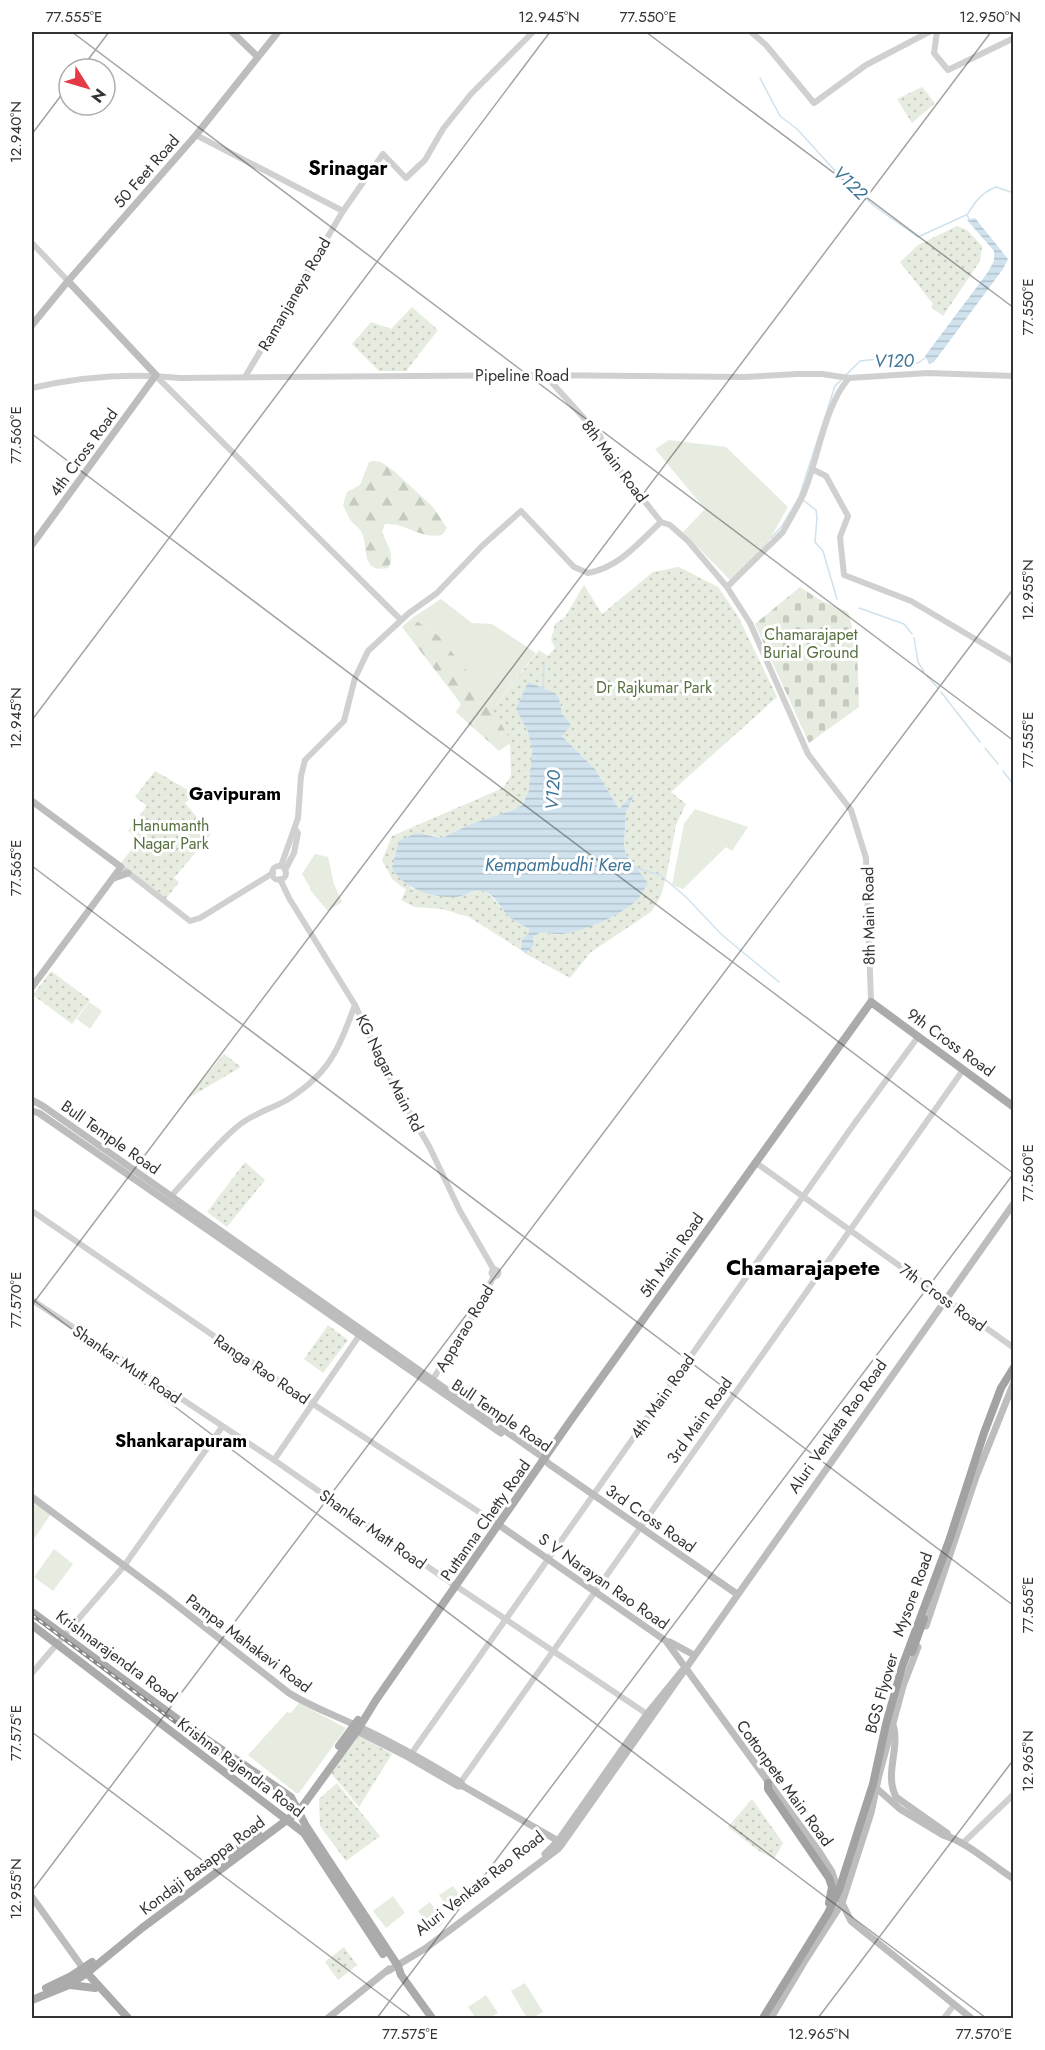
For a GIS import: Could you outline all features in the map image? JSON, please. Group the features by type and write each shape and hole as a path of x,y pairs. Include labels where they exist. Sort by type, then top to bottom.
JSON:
{"highway":[{"name":"BGS Flyover","path":"761,2019 831,1915 867,1802 902,1667 949,1541 984,1433 1001,1389 1014,1367"},
{"name":"BGS Flyover","path":"770,2019 832,1916 843,1893 866,1821 904,1671 951,1546 993,1419 1014,1374"},
{"path":"768,1783 768,1789 829,1878 832,1891 831,1915"}],"main road":[{"path":"232,32 257,56"},
{"name":"50 Feet Road","path":"32,325 195,135 278,32"},
{"path":"68,281 156,375"},
{"name":"4th Cross Road","path":"32,545 156,375"},
{"path":"32,801 121,867 32,987"},
{"path":"114,878 128,873"},
{"name":"9th Cross Road","path":"871,1002 1014,1107"},
{"name":"5th Main Road","path":"544,1459 871,1002"},
{"name":"Bull Temple Road","path":"32,1100 544,1459"},
{"name":"Bull Temple Road","path":"35,1112 544,1459"},
{"name":"Aluri Venkata Rao Road","path":"328,2019 560,1842 679,1680 694,1655 1014,1203"},
{"name":"Mysore Road","path":"873,1786 883,1729 902,1662 996,1395 1014,1362"},
{"name":"Mysore Road","path":"761,2019 825,1914 837,1890 891,1731 903,1686 976,1477 1014,1382"},
{"name":"3rd Cross Road","path":"544,1459 737,1594"},
{"name":"Puttanna Chetty Road","path":"358,1725 544,1459"},
{"name":"Pampa Mahakavi Road","path":"32,1497 289,1693 306,1703 358,1725 560,1842"},
{"name":"S V Narayan Rao Road","path":"497,1524 666,1641 686,1667"},
{"name":"Krishnarajendra Road","path":"32,1612 178,1719 291,1797 297,1808"},
{"name":"Krishna Rajendra Road","path":"32,1625 304,1833 432,2019"},
{"path":"666,1641 694,1655"},
{"name":"Aluri Venkata Rao Road","path":"395,1968 426,1948 558,1850 560,1842 647,1714 675,1677 686,1667"},
{"name":"Cottonpete Main Road","path":"686,1667 832,1872 842,1903 851,1921"},
{"name":"BGS Flyover","path":"891,1720 896,1730 890,1782 893,1791 902,1802 947,1834"},
{"name":"Kondaji Basappa Road","path":"32,1994 99,1963 284,1819 297,1808 358,1725"},
{"path":"873,1786 900,1809 944,1836 947,1834 1014,1879"},
{"path":"770,2019 831,1915 842,1903 863,1843 873,1786"},
{"name":"Krishna Rajendra Road","path":"297,1808 395,1968"},
{"name":"Kondaji Basappa Road","path":"32,2000 69,1985 284,1819"},
{"path":"832,1872 851,1878"},
{"path":"32,1897 83,1972"},
{"path":"32,1903 83,1972 128,2019"},
{"name":"Cottonpete Main Road","path":"831,1915 851,1921 971,2019"},
{"path":"96,1987 99,1963"},
{"path":"69,1985 96,1987"}],"street":[{"name":"Ramanjaneya Road","path":"245,377 343,211 383,154 406,178 425,160 443,129 471,94 533,32"},
{"path":"751,32 766,45 814,103 866,64 929,32"},
{"path":"936,32 934,53 948,70 1014,38"},
{"path":"195,135 343,211"},
{"path":"32,243 68,281"},
{"name":"Pipeline Road","path":"32,388 131,375 180,378 806,374 847,378 928,374 1014,376"},
{"path":"156,375 401,620"},
{"name":"8th Main Road","path":"544,375 600,436 608,455 661,522"},
{"path":"283,868 294,853 298,833 295,830 301,776 306,759 344,721 355,678 368,651 401,620 437,593 482,546 521,511 574,567 588,573 610,566 622,559 661,522 670,525 688,541 727,587 783,532 801,498 834,404 847,378"},
{"path":"812,469 826,476 848,516 840,537 844,575 911,601 1014,663"},
{"name":"8th Main Road","path":"727,587 750,623 808,754 851,810 866,858 871,1002"},
{"path":"121,867 190,921 200,918 273,873 275,867 283,868"},
{"path":"273,873 277,879 280,879 285,876 283,868"},
{"name":"KG Nagar Main Rd","path":"280,879 289,898 355,1005 388,1075 430,1148 460,1211 494,1273"},
{"path":"171,1196 239,1125 286,1101 323,1072 340,1045 355,1005"},
{"name":"4th Main Road","path":"410,1755 803,1196 918,1037"},
{"name":"3rd Main Road","path":"460,1785 963,1070"},
{"name":"7th Cross Road","path":"755,1162 1014,1348"},
{"name":"Ranga Rao Road","path":"32,1211 313,1404 497,1524"},
{"name":"Apparao Road","path":"433,1379 477,1309 494,1273"},
{"name":"Shankar Mutt Road","path":"32,1300 222,1427"},
{"path":"274,1460 362,1333"},
{"path":"32,1673 124,1566 222,1427"},
{"name":"Shankar Matt Road","path":"222,1427 647,1714"},
{"path":"962,1844 1014,1794"},
{"path":"944,2019 954,2005"}],"green space":[{"path":"922,87 935,103 912,123 897,99"},
{"path":"957,226 967,230 982,246 980,261 943,316 931,307 933,304 900,262 918,245"},
{"path":"412,307 438,330 406,371 379,371 352,344 371,322 391,329"},
{"path":"669,440 726,447 788,507 767,544 730,580 683,532 705,509 655,449"},
{"path":"369,462 381,462 394,471 433,507 447,528 442,535 434,536 393,524 385,524 382,532 391,559 388,568 379,569 369,563 362,533 351,520 343,505 347,492 360,485"},
{"name":"Dr Rajkumar Park","path":"679,567 718,587 738,616 777,697 671,792 686,804 676,825 660,898 651,912 591,952 570,978 526,954 534,945 533,938 536,934 543,932 559,935 635,902 647,883 626,855 624,845 626,812 633,795 619,809 595,769 562,736 559,698 517,709 529,736 532,754 532,775 523,803 516,809 471,824 442,838 432,835 410,888 457,897 482,890 489,894 511,919 529,929 529,933 522,939 521,950 469,917 442,909 414,907 401,900 406,890 392,879 382,860 392,836 503,788 511,776 510,740 493,709 539,650 548,656 555,648 551,640 555,624 565,617 584,585 602,614 653,572"},
{"name":"Chamarajapet Burial Ground","path":"800,587 820,600 848,612 857,646 859,707 809,743 755,624"},
{"path":"441,599 472,623 492,624 536,653 493,709 439,636 412,618"},
{"path":"412,618 439,636 468,672 512,735 512,742 499,751 456,712 461,704 402,627"},
{"name":"Hanumanth Nagar Park","path":"155,771 195,794 185,803 211,834 174,878 179,882 165,900 120,864 139,840 128,831 147,806 135,797"},
{"path":"695,809 748,827 732,851 726,847 683,889 672,885 684,824"},
{"path":"315,854 328,857 334,884 342,902 328,911 310,890 302,874"},
{"path":"51,971 90,1000 72,1024 33,995"},
{"path":"89,1002 102,1011 90,1029 77,1019"},
{"path":"224,1054 241,1067 185,1100"},
{"path":"245,1162 265,1180 227,1227 207,1212"},
{"path":"328,1325 348,1340 323,1373 304,1359"},
{"path":"32,1500 51,1514 32,1542"},
{"path":"54,1549 73,1564 53,1591 34,1577"},
{"path":"299,1703 346,1728 299,1793 296,1793 248,1755 287,1712 291,1713"},
{"path":"359,1735 392,1754 359,1807 331,1773"},
{"path":"337,1783 380,1836 346,1861 320,1826 319,1799"},
{"path":"752,1799 783,1843 774,1859 759,1851 728,1827"},
{"path":"453,1886 466,1903 452,1914 439,1895"},
{"path":"393,1896 405,1913 386,1928 373,1911"},
{"path":"430,1902 444,1923 433,1931 418,1911"},
{"path":"344,1947 357,1965 338,1980 325,1962"},
{"path":"525,1983 543,2012 532,2018 527,2018 511,1991"},
{"path":"486,1995 498,2013 489,2018 476,2018 468,2007"}],"water":[{"path":"975,218 1008,259 934,362 929,364 925,356 994,261 994,251 967,220"},
{"name":"Kempambudhi Kere","path":"528,682 555,693 559,698 562,714 571,725 562,736 595,769 619,809 633,794 626,812 624,845 626,855 648,883 635,902 601,922 563,934 539,933 533,938 534,945 526,954 521,950 522,939 529,933 529,929 509,917 487,892 477,891 456,897 428,894 404,882 392,868 399,841 416,833 442,838 471,824 516,809 523,804 529,790 532,751 528,732 516,709"}],"waterway":[{"name":"V122","path":"760,78 780,116 797,129 838,174 873,205 918,237 966,215"},
{"name":"V120","path":"970,221 967,215 986,192 996,187 1014,193"},
{"name":"V120","path":"845,376 860,361 879,359 918,363 925,358"},
{"name":"V120","path":"771,538 782,526 799,497 835,386 842,379"},
{"path":"803,500 816,510 815,542 823,551 837,599"},
{"path":"859,608 904,624 912,634"},
{"path":"914,638 918,662 924,672"},
{"name":"V120","path":"543,689 544,664"},
{"path":"927,676 938,688"},
{"path":"941,692 980,742"},
{"path":"985,748 998,764"},
{"path":"1003,771 1014,785"},
{"path":"636,868 660,875 686,897 722,935 779,982"}],"railway":[{"path":"32,1615 218,1754"}],"district":[{"name":"Srinagar","path":"348,168"},
{"name":"Gavipuram","path":"235,794"},
{"name":"Chamarajapete","path":"803,1267"},
{"name":"Shankarapuram","path":"181,1441"}]}
